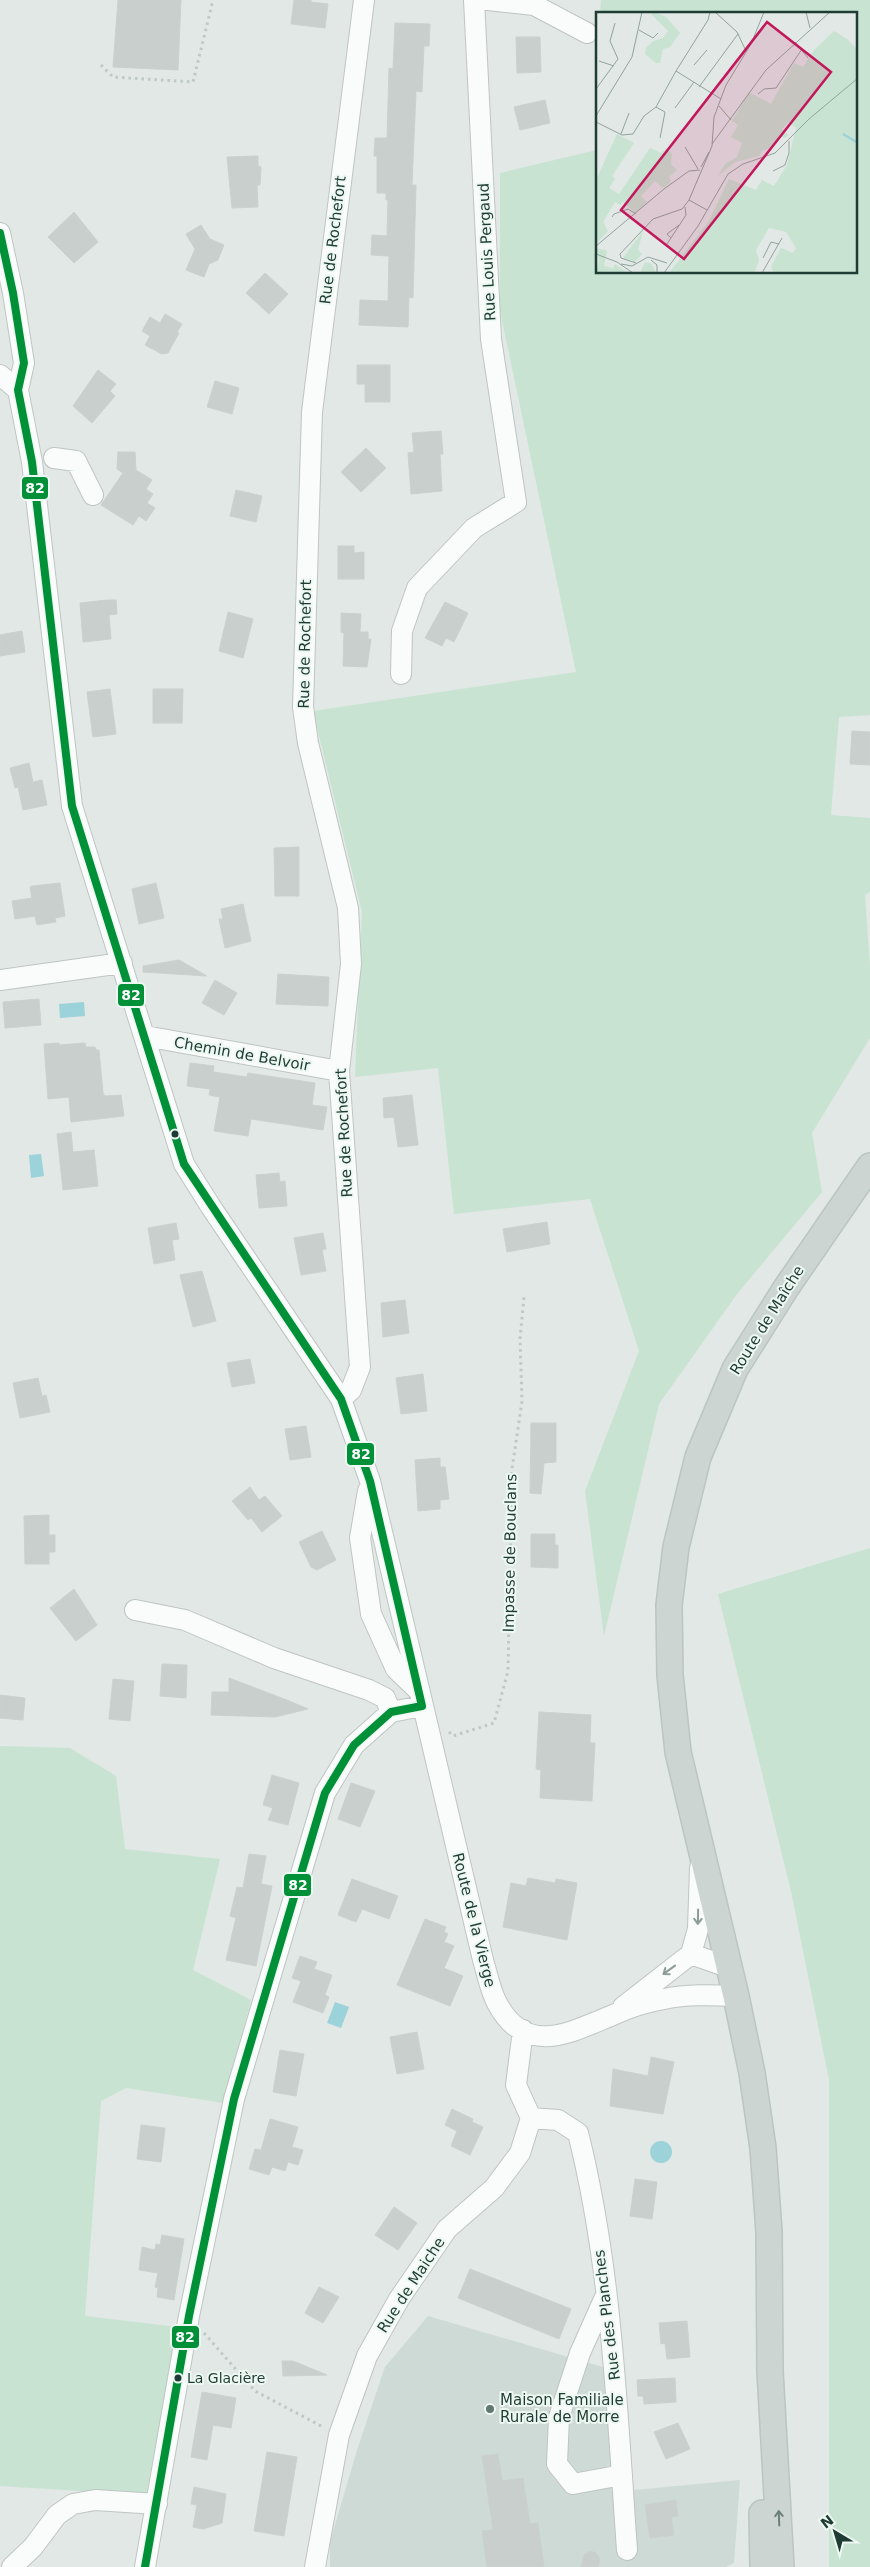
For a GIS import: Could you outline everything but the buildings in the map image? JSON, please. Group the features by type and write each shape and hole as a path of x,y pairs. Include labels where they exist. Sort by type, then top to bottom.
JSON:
{"main road":[{"name":"Route de Maîche","path":"770,2371 770,2274 767,2183 758,2105 736,1996 678,1752 670,1675 669,1605 676,1547 698,1456 735,1368 786,1288 870,1166"},
{"path":"763,2567 762,2499 770,2371"},
{"path":"770,2371 781,2567"}],"street":[{"name":"Rue de Rochefort","path":"341,1398 351,1390 360,1367 339,1071 351,964 348,908 308,743 303,707 312,412 364,0"},
{"name":"Rue Louis Pergaud","path":"401,674 402,631 417,588 474,528 516,502 492,339 474,0"},
{"path":"488,0 534,5 587,33"},
{"path":"0,232 13,293 24,363 18,390 0,375"},
{"name":"Route de la Vierge","path":"18,390 32,462 72,806 184,1164 211,1207 341,1398 370,1481 483,1960 496,2002 510,2023 535,2034 557,2037 586,2028 613,2014"},
{"path":"54,458 76,461 93,495"},
{"path":"0,980 122,963"},
{"name":"Chemin de Belvoir","path":"145,1036 339,1071"},
{"path":"145,2567 189,2316 234,2099 325,1793 354,1745 392,1712 420,1698 396,1669 372,1614 360,1538 370,1481"},
{"path":"135,1610 185,1620 274,1658 369,1690 385,1698 392,1712"},
{"path":"613,2014 691,1954 698,1929 700,1851"},
{"path":"691,1954 728,1967"},
{"path":"613,2014 665,1998 736,1996"},
{"path":"523,2030 516,2085 531,2118"},
{"name":"Rue des Planches","path":"531,2118 558,2120 578,2133 592,2186 614,2367 627,2550"},
{"name":"Rue de Maiche","path":"315,2567 339,2436 367,2356 398,2299 447,2229 494,2188 520,2153 531,2118"},
{"path":"606,2297 580,2353 559,2417 557,2464 573,2484 622,2475"},
{"path":"12,2567 33,2547 57,2515 73,2504 95,2500 157,2504"}],"path":[{"path":"101,65 113,77 193,82 214,0"},
{"name":"Impasse de Bouclans","path":"447,1730 453,1736 494,1723 508,1671 512,1468 522,1401 520,1339 524,1297"},
{"path":"189,2316 255,2391 339,2436"}],"shaded area":[{"name":"Maison Familiale Rurale de Morre","path":"428,2316 606,2368 614,2487 634,2490 740,2480 734,2563 726,2567 330,2567 330,2542 357,2450 385,2367"}],"green space":[{"path":"601,0 870,0 870,715 839,717 831,815 870,818 870,892 865,895 870,967 870,1038 812,1133 822,1192 737,1294 659,1404 604,1636 585,1491 639,1351 590,1199 454,1214 438,1068 355,1077 362,912 313,711 576,672 500,311 500,173 596,150 596,274 858,274 858,12 600,12"},
{"path":"870,1548 870,2567 829,2567 829,2080 791,1891 718,1594"},
{"path":"0,1746 70,1748 116,1776 125,1849 220,1859 193,1970 251,2000 224,2103 126,2088 101,2101 85,2316 178,2327 146,2495 0,2486"}],"water":[{"path":"84,1002 85,1016 60,1018 59,1004"},
{"path":"41,1154 44,1176 31,1178 29,1155"},
{"path":"335,2002 349,2007 341,2028 327,2023"},
{"path":"661,2141 669,2144 672,2152 669,2160 661,2163 653,2160 650,2152 653,2144"}],"transit line":[{"name":"82","path":"0,233 13,293 24,363 18,390 32,462 72,806 184,1164 341,1399 370,1481 422,1706"},
{"name":"82","path":"145,2567 189,2316 234,2099 325,1793 354,1745 391,1712 422,1706"}],"place":[{"name":"La Glacière","path":"178,2378"},
{"name":"Maison Familiale Rurale de Morre","path":"490,2409"}]}
